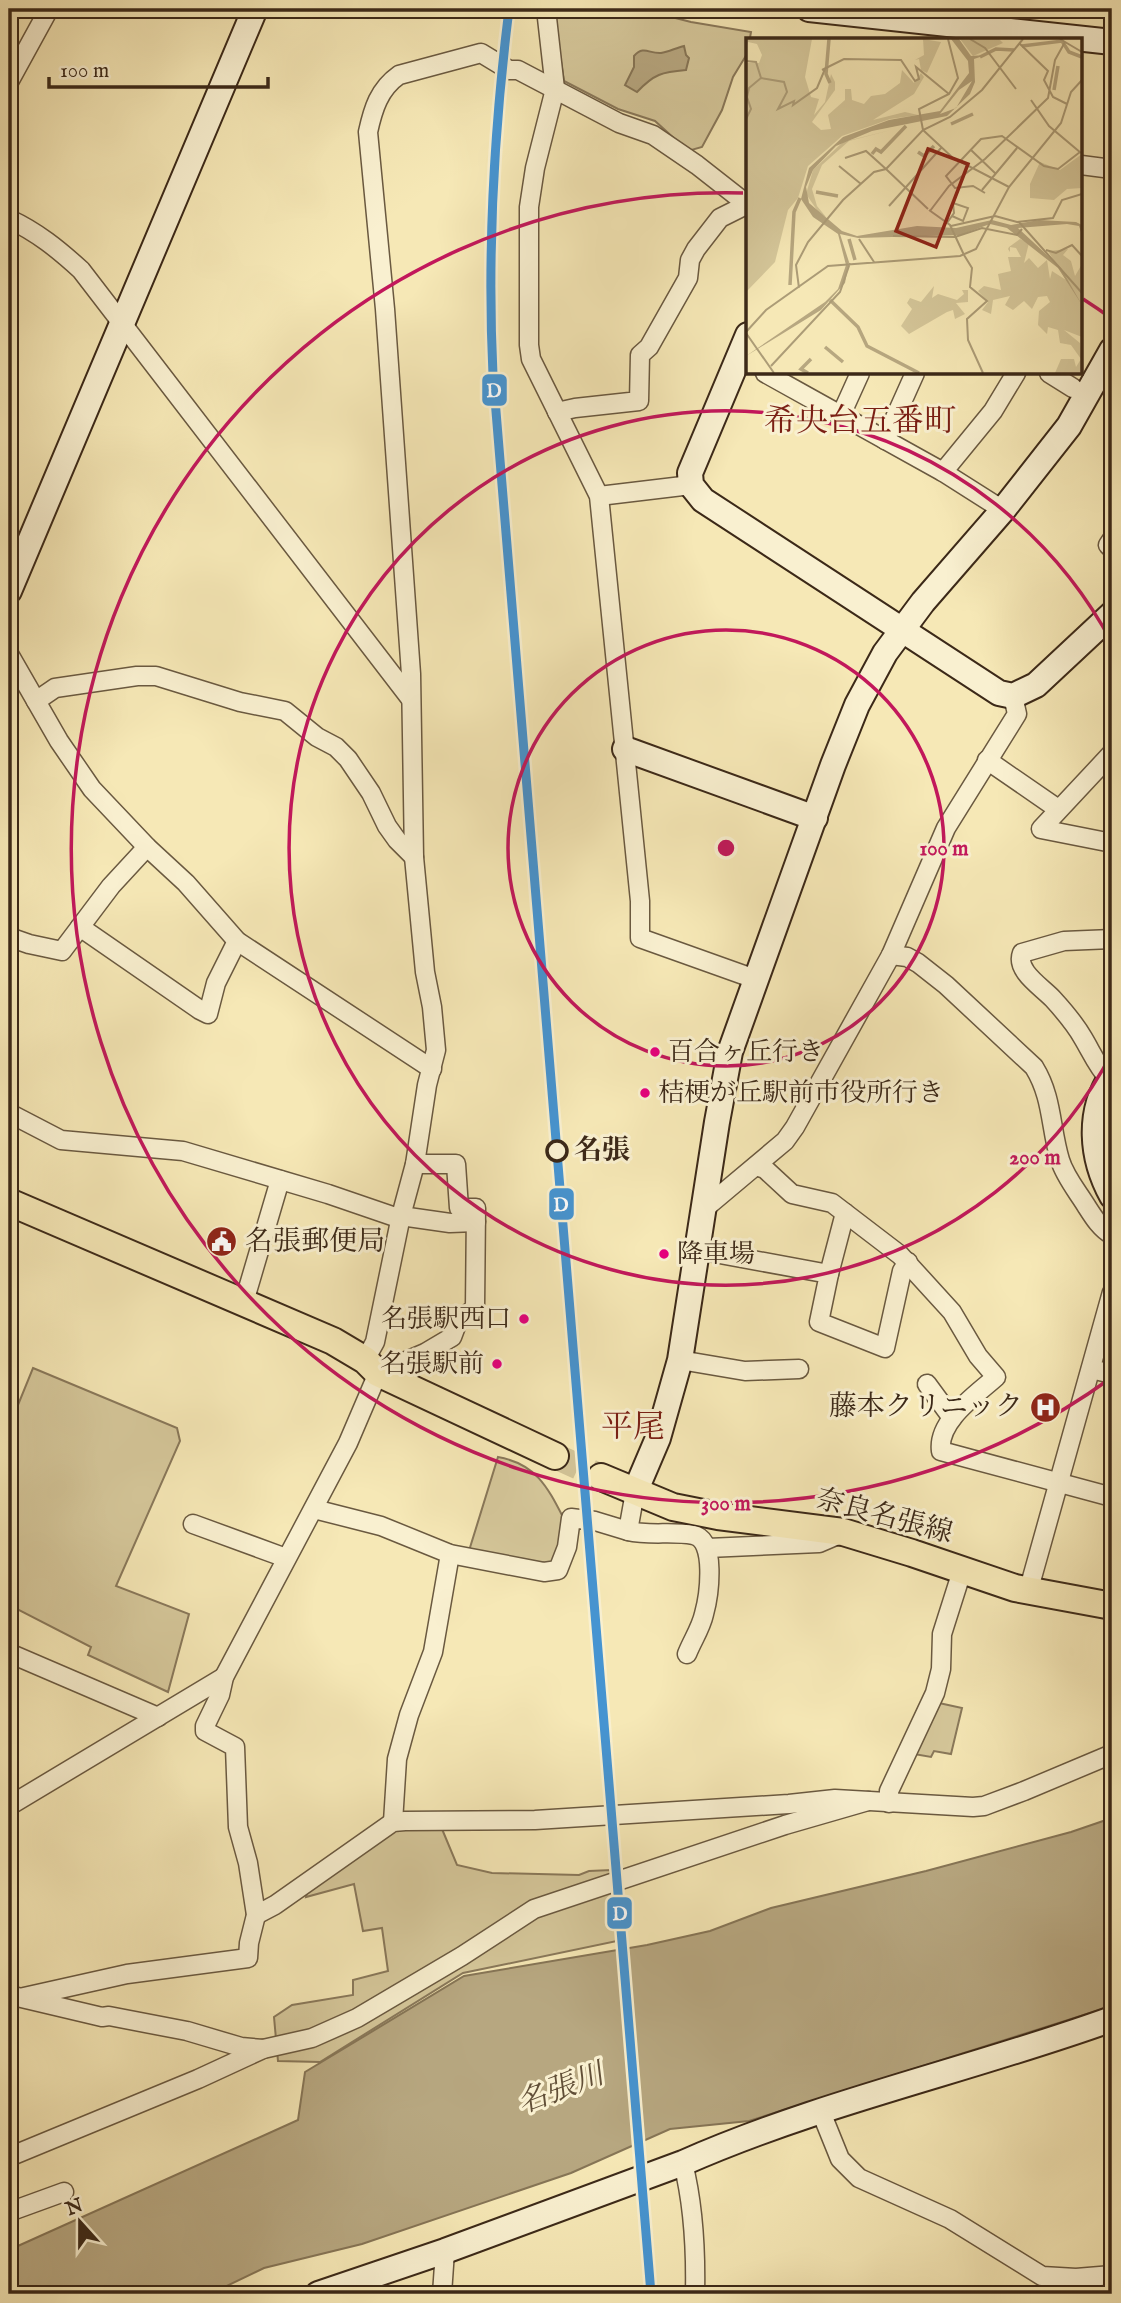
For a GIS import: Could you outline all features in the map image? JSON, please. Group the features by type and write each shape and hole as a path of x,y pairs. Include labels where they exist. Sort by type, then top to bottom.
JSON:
{"main road":[{"path":"9,1202 333,1341 372,1366 555,1456"},
{"name":"奈良名張線","path":"601,1477 673,1507 718,1516 843,1532 1028,1592 1112,1606"}],"street":[{"path":"9,82 49,9"},
{"path":"9,591 255,9"},
{"path":"545,9 555,89 535,168 529,207 529,345 531,359 599,496 640,901 640,938 755,979"},
{"path":"809,9 890,22 1077,38"},
{"path":"1082,38 1112,41"},
{"path":"16,1996 127,1974 248,1958 256,1915 239,1827 235,1748 205,1731 205,1726 220,1695 224,1677 348,1443 372,1366 401,1218 415,1164 427,1085 436,1050 414,857 410,660 385,309 368,132 373,112 388,83 399,75 481,53 509,70 518,71 620,123 653,135 697,165 746,204"},
{"path":"1082,165 1112,169"},
{"path":"557,412 639,401 640,355 649,347 688,278 690,260 696,249 720,218 746,205"},
{"path":"9,219 54,245 81,270 410,698"},
{"path":"628,1531 635,1492 658,1438 680,1360 730,1052 857,705 885,653 902,629 1003,510 1069,426 1111,355"},
{"path":"743,360 693,462 691,485 703,500 999,693 1013,696 1036,685 1112,614"},
{"path":"767,374 943,472 1003,510"},
{"path":"841,415 860,374"},
{"path":"885,439 915,374"},
{"path":"943,472 993,411 1015,374"},
{"path":"1051,374 1073,388"},
{"path":"599,496 691,485"},
{"path":"1112,539 1108,545 1112,549"},
{"path":"9,654 74,765 93,789 147,847 186,883 237,941 432,1069"},
{"path":"36,701 55,688 137,676 156,676 240,702 285,711 317,737 336,747 348,759 371,793 387,826 414,857"},
{"path":"704,1209 785,1141 794,1127 891,955 946,828 1017,714 1013,696"},
{"path":"625,749 815,818"},
{"path":"1112,753 1041,829 1112,843"},
{"path":"987,760 1058,809"},
{"path":"9,937 62,951 111,886 147,847"},
{"path":"80,927 208,1013 216,983 237,941"},
{"path":"1112,939 1063,941 1022,953 1020,957 1023,970 1074,1023 1097,1066 1111,1077 1098,1108 1094,1143 1100,1172 1112,1196"},
{"path":"891,955 907,957 918,963 946,985 1034,1067 1048,1096 1064,1170 1094,1218 1112,1235"},
{"path":"9,1113 61,1140 183,1151 401,1218 450,1223 476,1222"},
{"path":"372,1366 425,1353 452,1337 457,1321 475,1308 476,1208 459,1208 456,1164 415,1164"},
{"path":"756,1166 765,1169 792,1194 832,1203 908,1262 952,1312 978,1356 996,1377 952,1418 940,1441 941,1451 1112,1497"},
{"path":"244,1302 280,1180"},
{"path":"845,1213 819,1322 885,1348 902,1271 908,1262"},
{"path":"698,1250 829,1274"},
{"path":"1028,1592 1112,1292"},
{"path":"680,1360 745,1371 799,1369"},
{"path":"1090,1368 1112,1374"},
{"path":"927,1384 952,1418"},
{"path":"314,1509 381,1526 450,1554 544,1572 558,1570 567,1547 570,1518 595,1521 646,1535 693,1535 701,1538 708,1548 708,1592 704,1616 687,1654"},
{"path":"193,1524 286,1558"},
{"path":"708,1548 819,1543 843,1532"},
{"path":"393,1822 397,1759 409,1715 433,1653 450,1554"},
{"path":"889,1803 890,1791 939,1680 942,1634 962,1571"},
{"path":"9,1653 158,1717"},
{"path":"9,1806 224,1677"},
{"path":"256,1915 275,1905 393,1822 535,1820 835,1799 930,1807 984,1806 1112,1754"},
{"path":"9,2157 198,2079 263,2049 312,2038 357,2018 451,1963 534,1909 785,1825 868,1801"},
{"path":"16,1996 102,2017 109,2015 187,2031 241,2047 263,2049"},
{"path":"318,2294 445,2251 719,2147 1112,2019"},
{"path":"821,2112 840,2159 859,2178 950,2218 1042,2276 1076,2278 1112,2275"},
{"path":"683,2162 691,2195 696,2236 695,2294"},
{"path":"9,2212 64,2192"},
{"path":"442,2294 445,2251"}],"shaded area":[{"path":"553,9 640,9 691,22 751,32 750,38 746,38 746,56 733,77 722,110 702,147 688,151 655,121 618,109 564,81"},
{"path":"33,1368 177,1428 180,1441 116,1586 189,1614 168,1692 88,1655 91,1647 9,1605 9,1427"},
{"path":"498,1457 523,1465 540,1479 553,1498 565,1521 556,1563 547,1567 468,1554"},
{"path":"939,1703 962,1708 951,1754 934,1751 931,1757 914,1754"},
{"path":"442,1829 457,1865 492,1873 579,1875 589,1871 611,1870 617,1941 463,1973 320,2062 278,2061 274,2017 292,2005 353,1995 353,1980 388,1971 382,1928 363,1931 354,1884 306,1897 308,1887 392,1830"}],"water":[{"path":"684,46 689,58 686,70 659,75 637,92 625,85 634,67 634,56 638,53 644,50 661,53"},
{"name":"名張川","path":"1112,1818 1112,2006 749,2121 670,2129 571,2173 362,2244 264,2268 210,2294 9,2294 9,2250 298,2120 305,2072 464,1976 647,1945 710,1931 771,1908 926,1871 1071,1832"}],"waterway":[{"path":"9,96 14,86"}],"tunnel":[{"path":"555,1456 601,1477"}],"transit line":[{"name":"D","path":"509,9 493,192 493,375 651,2294"}],"place":[{"name":"百合ヶ丘行き","path":"655,1052"},
{"name":"桔梗が丘駅前市役所行き","path":"645,1093"},
{"name":"名張","path":"557,1151"},
{"name":"名張郵便局","path":"222,1242"},
{"name":"降車場","path":"664,1254"},
{"name":"名張駅西口","path":"524,1319"},
{"name":"名張駅前","path":"497,1364"},
{"name":"藤本クリニック","path":"1046,1407"}],"district":[{"name":"希央台五番町","path":"860,422"},
{"name":"平尾","path":"633,1428"}]}
